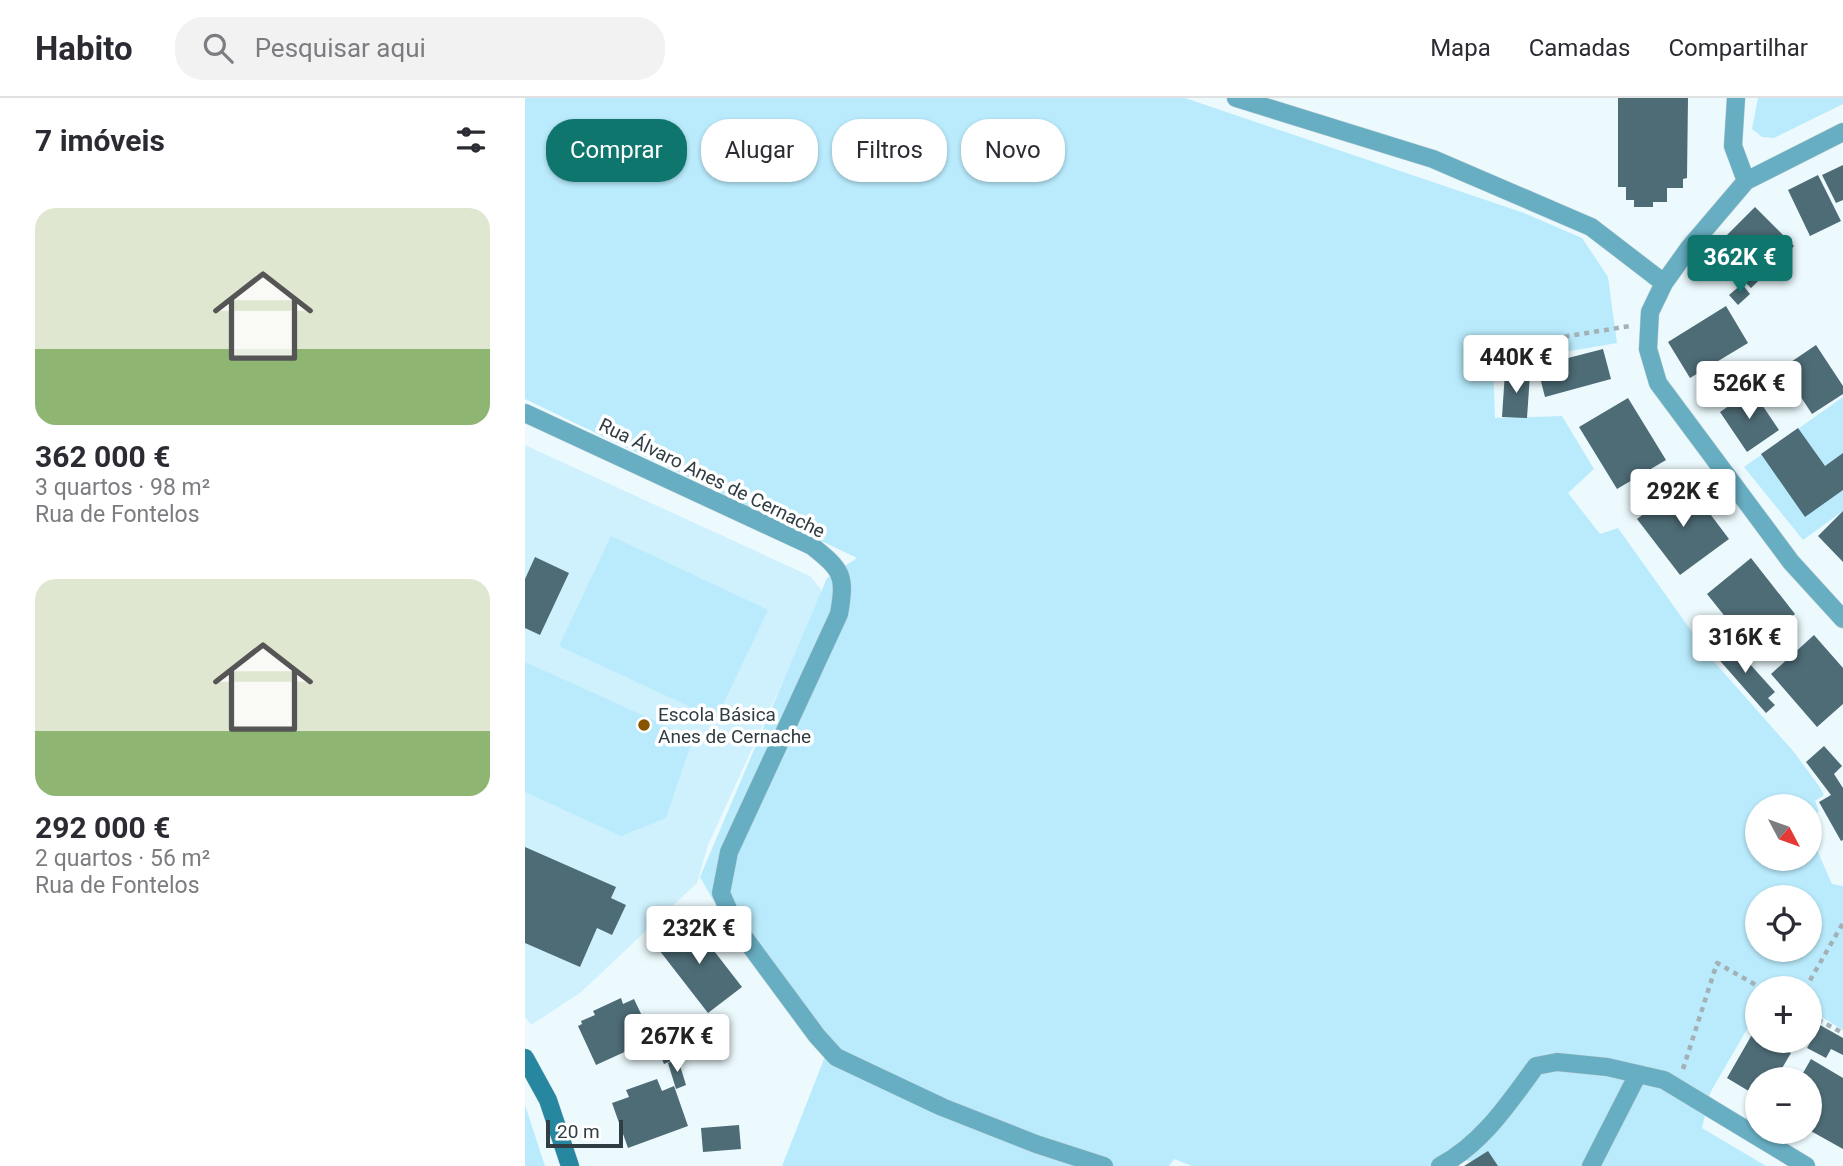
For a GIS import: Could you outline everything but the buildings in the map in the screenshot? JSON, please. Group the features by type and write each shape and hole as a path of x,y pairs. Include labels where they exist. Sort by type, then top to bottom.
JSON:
{"street":[{"path":"1236,98 1433,159 1591,227 1664,283"},
{"path":"1736,98 1733,146 1746,181"},
{"path":"1843,131 1746,181 1689,248 1664,283 1650,312 1648,323 1648,349 1658,383 1791,562 1843,619"},
{"name":"Rua Álvaro Anes de Cernache","path":"525,413 811,546 835,564 844,588 839,614 729,852 721,893 735,925 817,1036 836,1057 942,1107 1036,1144 1104,1166"},
{"path":"525,1058 548,1100 570,1166"},
{"path":"1440,1166 1454,1158 1499,1118 1536,1066 1557,1062 1607,1067 1664,1080 1806,1166"},
{"path":"1591,1166 1638,1073"}],"path":[{"path":"1524,343 1648,323"},
{"path":"1812,976 1843,923"},
{"path":"1678,1087 1717,963 1745,979"},
{"path":"1822,1022 1843,1033"}],"shaded area":[{"path":"525,98 1185,98 1524,213 1582,238 1608,277 1617,343 1493,364 1495,418 1562,416 1594,469 1568,493 1600,534 1618,528 1710,657 1794,752 1821,789 1824,795 1822,796 1822,794 1745,794 1745,872 1822,872 1822,861 1832,884 1843,886 1843,1030 1822,1017 1822,976 1745,976 1745,1033 1710,1093 1702,1128 1766,1166 1494,1166 1454,1158 1428,1166 1192,1166 1174,1159 1169,1166 782,1166 826,1054 713,900 700,877 827,578 857,558 525,399"},
{"path":"1758,98 1843,98 1843,104 1774,138 1762,137 1752,129"},
{"path":"1843,397 1843,511 1803,540 1744,467"},
{"name":"Escola Básica Anes de Cernache","path":"525,445 810,576 821,589 821,598 708,845 697,883 580,993 531,1025 525,1017"},
{"path":"611,536 768,610 716,719 559,646"},
{"path":"525,662 693,738 666,818 621,836 525,792"},
{"path":"525,1105 545,1166 525,1166"}],"place":[{"name":"Escola Básica Anes de Cernache","path":"644,725"}]}
